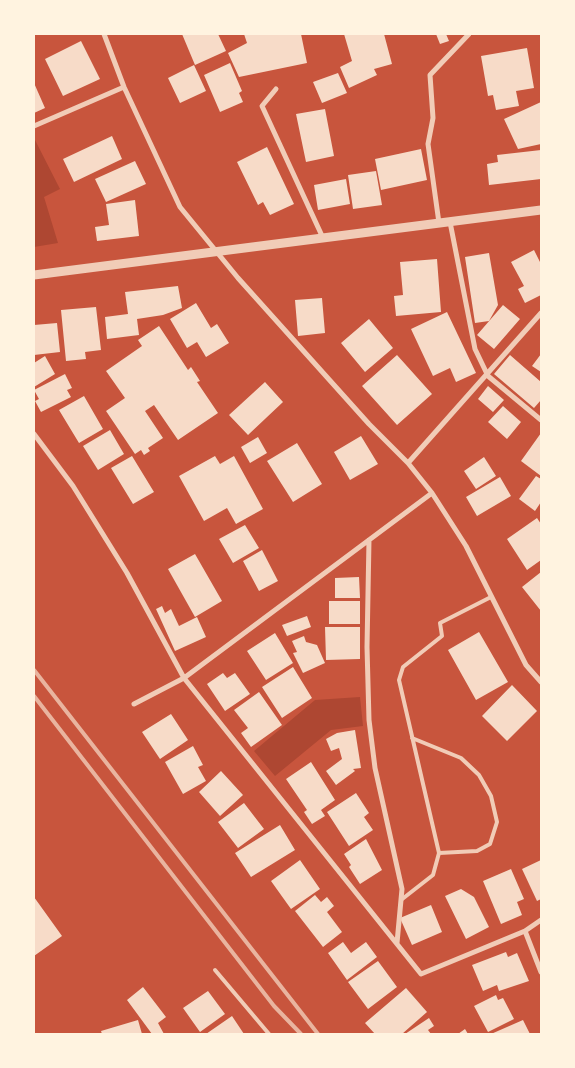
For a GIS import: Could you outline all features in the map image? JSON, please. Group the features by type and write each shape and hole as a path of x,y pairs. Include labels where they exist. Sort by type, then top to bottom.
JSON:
{"street":[{"path":"104,34 124,87 180,207 215,251 408,464 432,494 466,546 526,665 541,682"},
{"path":"439,223 428,144 433,118 430,75 470,34"},
{"path":"34,126 124,87"},
{"path":"276,89 262,106 323,238"},
{"path":"34,275 541,210"},
{"path":"450,222 475,349 488,376 541,420"},
{"path":"408,464 488,376 541,313"},
{"path":"34,434 73,486 122,565 184,678 421,974 525,931 541,920"},
{"path":"134,704 184,678 432,494"},
{"path":"369,540 367,647 369,720 375,768 402,889 397,943"},
{"path":"525,931 541,972"}],"lane":[{"path":"401,900 433,875 439,854 399,680 404,668 442,636 440,622 491,597"},
{"path":"412,738 461,758 479,775 490,796 497,822 490,844 476,851 439,854"},
{"path":"215,970 269,1034"}],"shaded area":[{"path":"35,140 60,189 44,197 58,243 34,247"},
{"path":"360,697 363,726 331,730 275,776 254,751 315,700"}],"building":[{"path":"182,34 218,34 226,51 195,65"},
{"path":"244,34 301,34 307,63 239,77 228,53 247,43"},
{"path":"344,34 384,34 392,64 374,69 377,75 349,88 340,67 352,61"},
{"path":"436,34 446,34 449,41 440,44"},
{"path":"81,41 100,79 63,96 45,59"},
{"path":"527,48 534,88 516,91 519,106 496,110 493,95 488,96 481,56"},
{"path":"230,63 242,91 239,93 243,102 220,112 204,75"},
{"path":"194,65 206,91 180,103 168,78"},
{"path":"338,73 347,93 322,103 313,82"},
{"path":"34,83 45,108 34,113"},
{"path":"541,102 541,144 518,149 504,119"},
{"path":"325,109 334,156 306,162 296,114"},
{"path":"112,136 122,159 74,182 63,159"},
{"path":"267,147 294,204 270,215 263,202 258,205 237,162"},
{"path":"421,149 427,180 381,190 375,159"},
{"path":"541,150 541,179 489,185 487,164 498,162 497,155"},
{"path":"135,161 146,184 106,202 95,179"},
{"path":"376,171 382,205 353,209 348,175"},
{"path":"346,179 350,204 318,210 314,185"},
{"path":"135,200 139,236 97,241 95,227 109,225 106,204"},
{"path":"534,250 541,264 541,295 525,303 518,289 524,286 511,262"},
{"path":"489,253 498,305 489,321 475,323 465,257"},
{"path":"437,259 441,312 396,316 394,296 403,295 400,262"},
{"path":"178,286 182,308 163,315 137,319 139,335 107,339 105,317 128,314 125,292"},
{"path":"322,298 325,333 298,336 295,300"},
{"path":"196,303 211,328 217,324 229,343 206,357 197,342 187,348 170,319"},
{"path":"503,305 520,319 494,349 477,335"},
{"path":"96,307 101,350 85,352 86,359 66,361 61,310"},
{"path":"447,312 476,373 456,382 450,368 433,376 411,329"},
{"path":"369,319 393,348 365,372 341,343"},
{"path":"57,323 60,352 34,355 34,325"},
{"path":"159,326 188,370 191,367 200,381 197,382 218,413 178,440 154,405 145,411 163,438 148,448 150,451 144,455 141,450 135,454 106,411 125,398 106,371 142,346 138,340"},
{"path":"541,354 541,372 532,366"},
{"path":"397,355 432,394 397,425 362,386"},
{"path":"510,355 541,382 541,400 534,408 494,374"},
{"path":"45,356 55,374 34,387 34,363"},
{"path":"65,374 72,388 67,390 71,397 41,412 35,401 39,399 34,390"},
{"path":"265,382 283,402 248,435 229,415"},
{"path":"488,386 504,400 493,412 478,399"},
{"path":"84,396 103,429 79,443 59,410"},
{"path":"503,406 521,422 507,439 488,422"},
{"path":"110,430 124,454 98,470 83,446"},
{"path":"541,433 541,476 521,461"},
{"path":"361,436 378,464 350,480 334,452"},
{"path":"258,437 267,453 250,463 241,447"},
{"path":"297,443 322,484 293,502 267,461"},
{"path":"132,456 154,492 133,504 111,468"},
{"path":"215,456 220,464 234,456 263,509 236,524 227,508 204,521 179,476"},
{"path":"484,457 496,476 476,489 464,471"},
{"path":"536,476 541,479 541,502 535,511 519,499"},
{"path":"500,477 511,496 477,516 466,497"},
{"path":"537,518 541,524 541,560 527,570 507,539"},
{"path":"245,525 259,548 233,563 219,539"},
{"path":"262,550 278,581 259,591 243,561"},
{"path":"195,554 222,601 195,617 168,569"},
{"path":"541,572 541,611 522,587"},
{"path":"359,577 360,598 335,598 335,578"},
{"path":"329,601 360,601 360,624 329,624"},
{"path":"162,606 165,613 171,609 179,626 197,617 206,637 175,651 156,609"},
{"path":"307,616 311,627 287,636 282,625"},
{"path":"325,627 360,627 360,659 326,660"},
{"path":"479,632 508,682 476,700 448,650"},
{"path":"275,633 293,663 266,680 247,651"},
{"path":"304,636 306,642 317,645 325,663 303,673 293,653 297,652 292,641"},
{"path":"293,667 312,698 282,718 262,687"},
{"path":"223,673 227,678 235,673 250,694 225,711 207,684"},
{"path":"512,685 537,711 507,741 482,716"},
{"path":"259,692 282,725 251,747 241,733 248,728 234,710"},
{"path":"171,714 188,740 160,759 142,732"},
{"path":"355,730 361,768 353,769 355,771 336,785 326,771 342,759 339,748 331,751 326,739 337,733"},
{"path":"193,746 203,765 198,767 206,781 183,794 165,762"},
{"path":"311,762 335,800 321,810 325,816 312,824 304,812 307,810 286,779"},
{"path":"221,771 243,795 220,816 199,792"},
{"path":"356,793 369,813 364,817 373,830 349,846 327,812"},
{"path":"244,803 264,829 238,848 218,822"},
{"path":"280,825 295,850 251,877 235,853"},
{"path":"366,839 382,870 360,884 349,867 351,865 344,854"},
{"path":"300,860 320,889 291,909 271,881"},
{"path":"541,860 541,899 537,901 522,869"},
{"path":"511,869 524,899 517,902 522,915 501,924 483,881"},
{"path":"461,889 474,897 489,927 466,939 445,896"},
{"path":"315,895 321,902 327,897 334,906 327,912 342,932 323,947 295,911"},
{"path":"34,897 62,936 34,956"},
{"path":"431,905 442,932 412,945 400,918"},
{"path":"343,942 351,953 366,942 377,957 347,980 328,953"},
{"path":"506,952 508,957 517,953 529,981 499,991 497,985 483,991 472,965"},
{"path":"378,961 397,987 368,1009 348,982"},
{"path":"143,987 166,1017 158,1023 164,1034 152,1034 127,1000"},
{"path":"406,988 427,1012 402,1034 375,1034 365,1023"},
{"path":"208,991 225,1014 200,1032 183,1008"},
{"path":"496,995 498,1000 503,998 514,1019 488,1032 474,1006"},
{"path":"232,1016 244,1034 206,1034"},
{"path":"429,1018 434,1026 428,1030 431,1034 405,1034"},
{"path":"138,1020 142,1034 102,1034 101,1031"},
{"path":"523,1020 530,1034 491,1034"},
{"path":"465,1029 468,1034 458,1034"}],"railway":[{"path":"34,670 318,1034"},
{"path":"34,696 274,1006 301,1034"}]}
